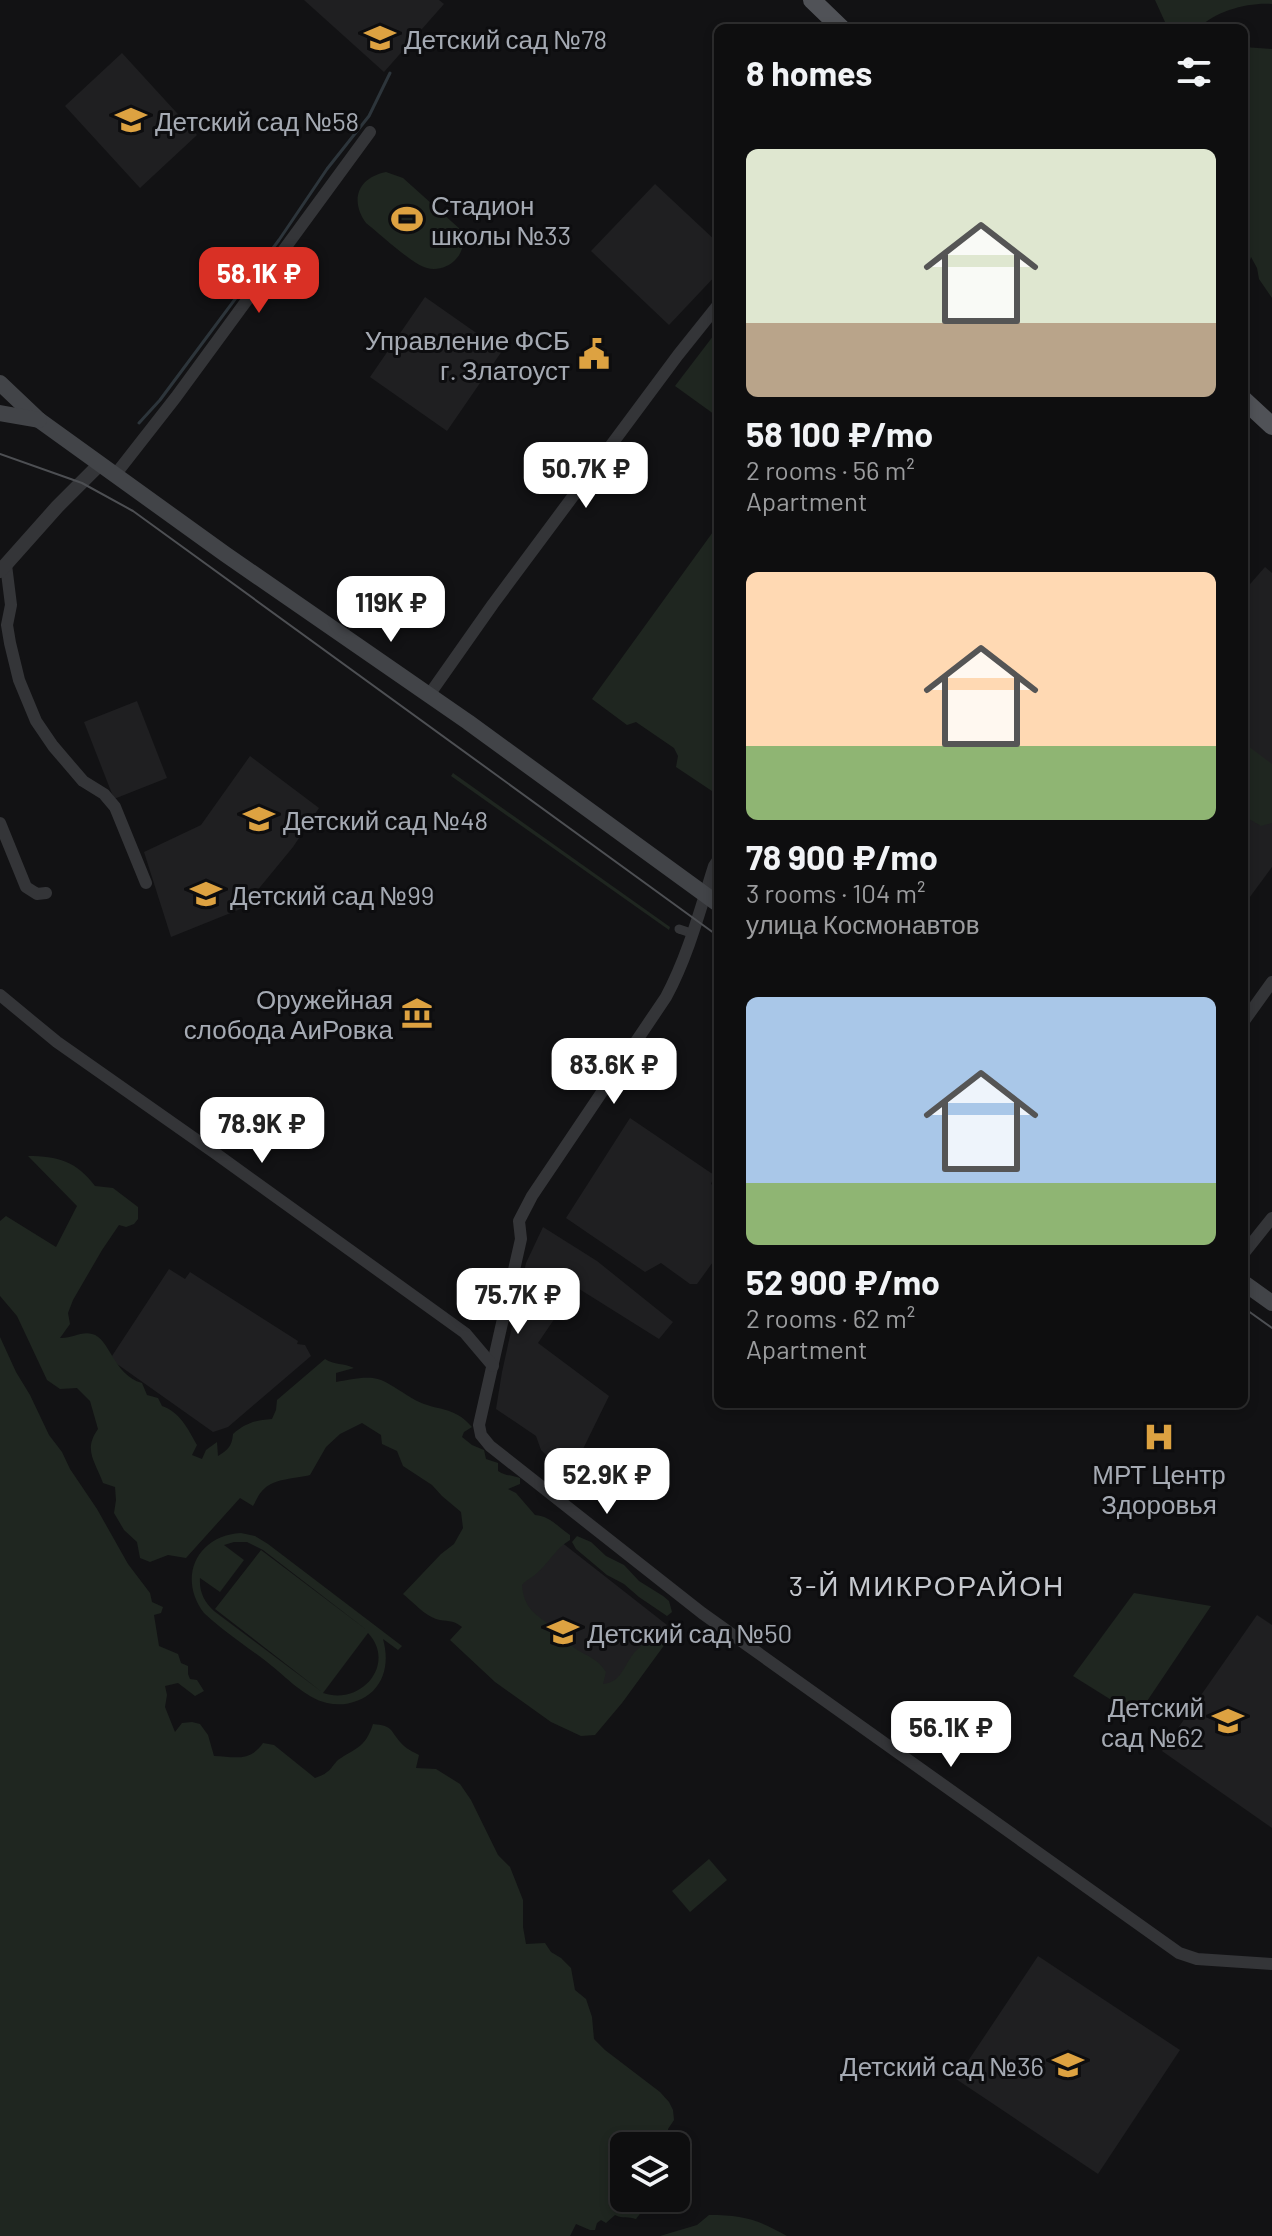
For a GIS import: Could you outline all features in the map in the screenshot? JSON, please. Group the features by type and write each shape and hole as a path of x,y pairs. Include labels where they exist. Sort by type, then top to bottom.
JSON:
{"main road":[{"path":"812,0 837,24"},
{"path":"0,383 39,420 429,695 711,899"},
{"path":"1248,404 1272,426"},
{"path":"0,413 39,420"},
{"path":"1248,1286 1272,1303"}],"street":[{"path":"115,475 176,397 370,132"},
{"path":"429,695 493,604 714,310"},
{"path":"100,464 3,568 11,595 7,625 19,680 36,721 83,781 104,794 115,807 146,883"},
{"path":"0,823 26,887 37,894 46,893"},
{"path":"714,866 711,899 685,931 676,977 666,997 519,1221 521,1239 479,1425 481,1435 490,1446 702,1613 1179,1953 1197,1959 1272,1964"},
{"path":"1248,1015 1272,982"},
{"path":"0,995 57,1042 465,1333 493,1366"},
{"path":"1248,1248 1271,1221"}],"shaded area":[{"name":"Детский сад №78","path":"304,0 439,0 444,4 384,72"},
{"path":"1155,0 1272,0 1272,4 1233,9 1204,24 1164,24"},
{"path":"1248,47 1272,49 1272,298 1259,279 1251,257 1248,266"},
{"name":"Детский сад №58","path":"122,53 197,135 140,188 65,106"},
{"name":"Стадион школы №33","path":"386,172 403,178 461,230 462,249 450,264 435,269 421,266 366,223 358,207 359,192 368,179"},
{"path":"655,184 714,239 714,277 669,325 591,251"},
{"path":"425,297 502,351 447,431 370,377"},
{"path":"714,335 714,414 675,386"},
{"path":"714,531 714,792 676,767 678,756 674,748 636,722 627,725 592,699"},
{"path":"1265,567 1272,573 1272,867 1248,900 1248,586"},
{"path":"137,701 167,778 114,799 84,722"},
{"path":"1248,746 1272,764 1272,823 1261,826 1248,818"},
{"path":"250,756 319,808 293,847 243,908 171,937 144,852 201,825"},
{"path":"453,773 670,927 669,930 451,776"},
{"path":"630,1118 714,1175 711,1184 714,1186 714,1261 697,1284 690,1284 661,1263 645,1272 566,1218"},
{"path":"28,1156 66,1162 81,1171 95,1186 113,1188 138,1207 138,1219 134,1224 126,1227 119,1225 102,1250 73,1300 68,1313 70,1324 60,1338 88,1333 98,1337 124,1373 142,1383 147,1395 158,1398 162,1406 174,1412 183,1422 197,1445 192,1455 202,1459 206,1450 217,1442 218,1456 229,1447 233,1434 242,1427 272,1419 277,1400 325,1359 354,1368 336,1373 336,1382 364,1378 381,1380 423,1404 458,1415 472,1427 462,1437 484,1450 486,1459 498,1463 498,1471 520,1478 520,1484 508,1489 516,1493 535,1515 550,1520 570,1535 570,1540 522,1585 525,1600 532,1611 602,1667 606,1672 603,1684 615,1679 633,1654 654,1636 664,1630 668,1640 595,1735 581,1736 551,1722 495,1682 450,1640 462,1627 432,1617 403,1594 454,1544 463,1528 461,1512 432,1485 403,1466 397,1451 382,1444 381,1435 362,1423 340,1434 326,1447 310,1475 269,1485 253,1506 240,1498 186,1558 168,1555 150,1562 140,1558 137,1542 124,1530 114,1513 115,1487 103,1483 92,1456 91,1443 98,1429 90,1401 77,1388 60,1389 47,1380 17,1316 0,1296 0,1221 6,1216 56,1247 77,1206"},
{"path":"543,1227 597,1261 673,1322 659,1339 576,1287 538,1343 609,1396 583,1449 564,1472 541,1450 536,1436 496,1409 526,1263"},
{"path":"169,1269 185,1279 190,1272 298,1341 297,1344 305,1345 311,1356 228,1427 213,1432 110,1359"},
{"path":"0,1337 49,1435 128,1564 150,1593 152,1602 163,1607 161,1613 154,1615 159,1646 178,1654 181,1663 188,1666 190,1679 197,1680 204,1691 195,1696 178,1683 165,1686 165,1707 175,1732 182,1723 200,1724 208,1735 214,1756 242,1757 253,1753 263,1743 274,1745 315,1778 361,1745 373,1724 390,1729 403,1745 419,1755 416,1768 436,1769 460,1784 498,1855 510,1867 523,1900 526,1944 545,1943 571,1968 575,1990 586,1999 592,2017 594,2039 660,2092 673,2110 674,2120 668,2132 610,2132 610,2212 641,2212 636,2219 615,2215 606,2223 601,2220 595,2230 576,2224 570,2236 0,2236"},
{"path":"241,1533 255,1536 268,1544 402,1646 398,1650 383,1639 385,1666 381,1680 373,1691 358,1701 346,1704 319,1700 296,1686 204,1613 196,1600 192,1573 203,1550 213,1541","holes":["247,1542 263,1550 368,1631 261,1550 215,1609 322,1692 214,1611 205,1600 200,1578 220,1592 244,1560 224,1545","368,1633 379,1657 371,1680 350,1693 323,1693"]},
{"name":"Детский сад №50","path":"551,1534 667,1625 582,1736 506,1582"},
{"path":"577,1536 624,1565 639,1581 663,1596 669,1601 672,1612 667,1616 607,1575 576,1549 572,1542"},
{"path":"1134,1593 1211,1606 1137,1716 1073,1676"},
{"name":"Детский сад №62","path":"1257,1615 1272,1625 1272,1828 1162,1751"},
{"path":"709,1859 727,1880 690,1912 672,1891"},
{"name":"Детский сад №36","path":"1038,1956 1180,2050 1098,2174 956,2079"},
{"path":"709,2215 750,2219 787,2236 660,2236 697,2225"}],"waterway":[{"path":"139,423 160,400 279,240 327,169 369,116 390,73"}],"tram line":[{"path":"0,454 82,483 133,511 714,933"},
{"path":"1248,1311 1272,1328"}],"place":[{"name":"Детский сад №78","path":"380,38"},
{"name":"Детский сад №58","path":"131,120"},
{"name":"Стадион школы №33","path":"407,219"},
{"name":"Управление ФСБ г. Златоуст","path":"594,354"},
{"name":"Детский сад №48","path":"259,819"},
{"name":"Детский сад №99","path":"206,894"},
{"name":"Оружейная слобода АиРовка","path":"417,1013"},
{"name":"МРТ Центр Здоровья","path":"1159,1437"},
{"name":"Детский сад №50","path":"563,1632"},
{"name":"Детский сад №62","path":"1228,1721"},
{"name":"Детский сад №36","path":"1068,2065"}],"district":[{"name":"3-Й МИКРОРАЙОН","path":"927,1585"}]}
